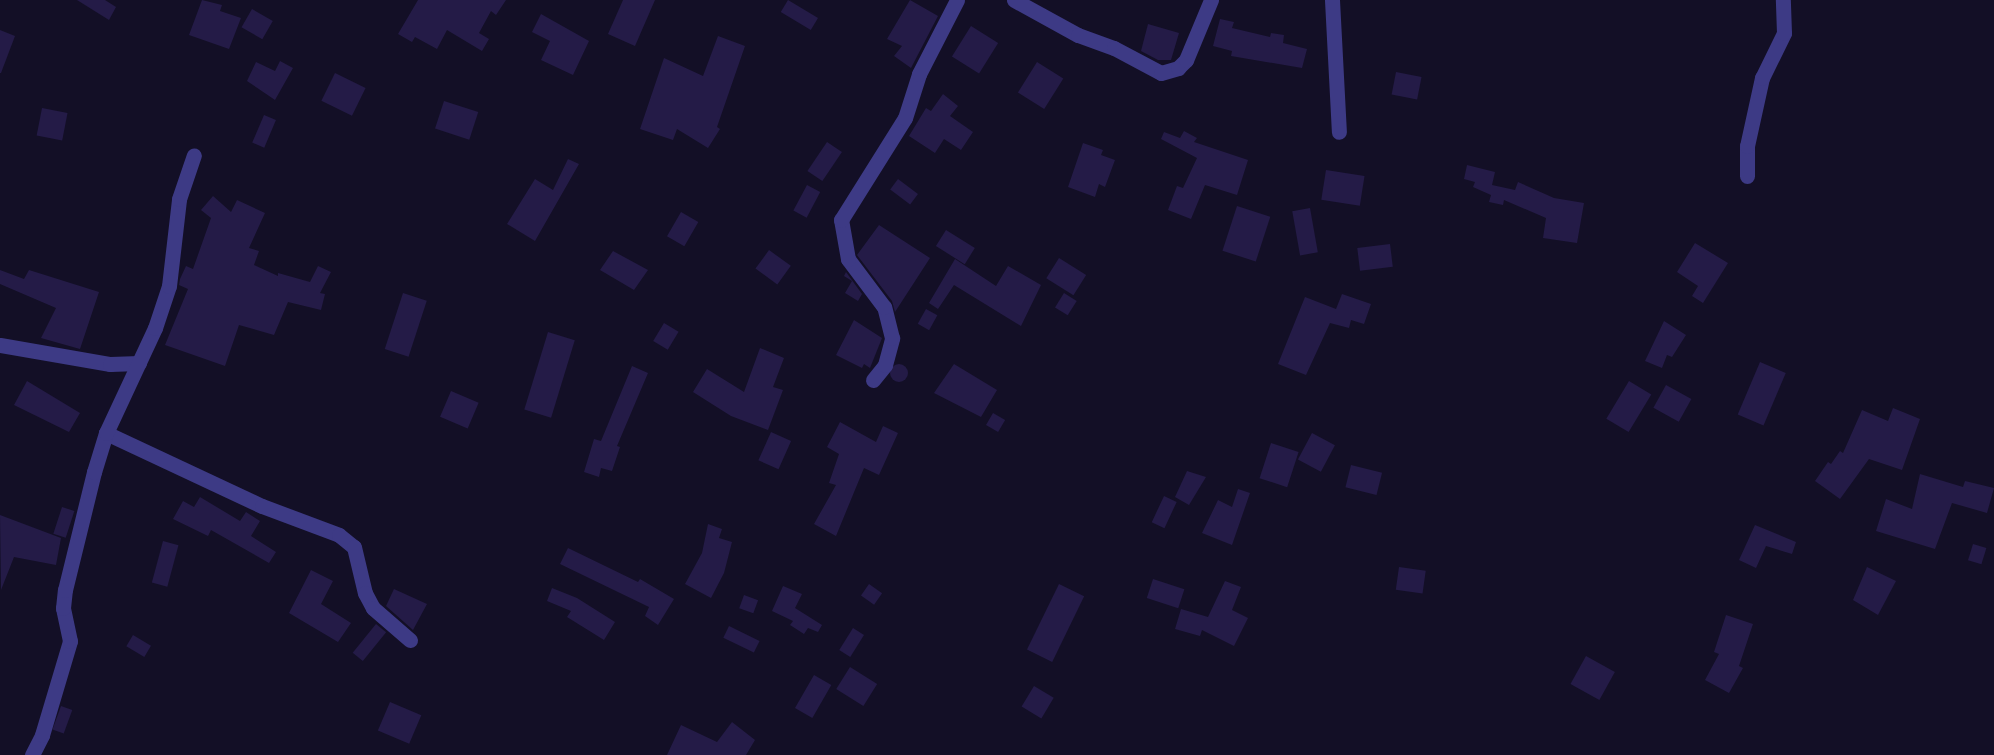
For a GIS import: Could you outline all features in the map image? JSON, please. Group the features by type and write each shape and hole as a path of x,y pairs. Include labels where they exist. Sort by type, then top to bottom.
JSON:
{"street":[{"path":"873,380 892,350 888,320 884,307 848,259 841,220 905,118 919,74 957,0"},
{"path":"1014,0 1078,35 1167,73 1186,60 1211,0"},
{"path":"1332,0 1339,132"},
{"path":"1747,176 1747,146 1762,78 1784,33 1783,0"},
{"path":"32,755 42,735 70,641 63,608 65,590 106,433 139,363 169,286 179,199 194,155"},
{"path":"0,345 110,364 139,363"},
{"path":"106,433 262,506 339,535 354,547 365,593 373,608 410,640"}],"building":[{"path":"77,0 105,0 116,7 109,20"},
{"path":"202,0 222,5 220,11 241,18 229,49 189,35"},
{"path":"418,0 506,0 496,15 491,11 479,33 489,39 482,51 447,30 437,49 415,37 412,42 398,34"},
{"path":"623,0 655,0 635,46 608,34"},
{"path":"788,0 818,18 811,30 781,12"},
{"path":"910,0 938,16 911,68 894,56 902,46 887,39"},
{"path":"252,9 273,21 262,39 242,27"},
{"path":"541,14 589,41 573,75 541,60 550,41 532,32"},
{"path":"1220,19 1234,22 1232,28 1270,37 1271,33 1284,35 1283,43 1307,49 1302,68 1231,56 1232,51 1213,46"},
{"path":"1148,24 1179,33 1171,60 1158,60 1141,51"},
{"path":"971,26 998,43 979,73 952,57"},
{"path":"0,30 15,36 1,73 0,73"},
{"path":"718,36 745,46 717,127 720,129 708,148 677,129 673,140 640,129 664,58 703,76"},
{"path":"280,61 293,68 275,100 247,81 256,62 275,71"},
{"path":"1037,62 1063,78 1044,109 1018,93"},
{"path":"1396,72 1422,77 1417,100 1392,95"},
{"path":"335,73 366,88 352,116 321,101"},
{"path":"943,94 958,106 950,116 973,132 961,150 944,139 935,153 909,136 926,108 931,111"},
{"path":"444,101 478,112 469,140 435,129"},
{"path":"42,108 68,113 62,140 37,135"},
{"path":"264,115 276,120 264,148 252,143"},
{"path":"1184,131 1197,138 1194,142 1248,160 1237,195 1205,185 1191,219 1168,210 1177,186 1183,188 1197,158 1161,139 1164,132 1180,138"},
{"path":"827,142 842,152 822,181 807,171"},
{"path":"1083,143 1103,150 1101,155 1115,160 1105,187 1099,184 1095,197 1068,187"},
{"path":"568,159 579,164 535,241 507,224 535,179 553,190"},
{"path":"1467,165 1495,172 1492,185 1515,190 1518,182 1554,198 1584,203 1577,243 1543,238 1546,218 1504,200 1503,205 1489,202 1491,195 1473,187 1475,182 1464,179"},
{"path":"1326,170 1365,176 1360,206 1321,200"},
{"path":"898,179 918,194 910,204 890,189"},
{"path":"807,185 820,192 807,218 793,211"},
{"path":"213,196 231,212 237,200 265,213 249,248 259,251 254,265 278,276 278,273 310,282 318,266 331,272 320,293 325,294 321,310 288,302 274,335 239,325 225,366 165,345 188,289 179,285 180,279 186,266 193,269 211,218 201,210"},
{"path":"1237,206 1270,217 1256,262 1222,251"},
{"path":"1310,208 1318,252 1300,255 1292,211"},
{"path":"681,212 698,222 684,246 667,236"},
{"path":"879,225 930,258 895,312 892,301 857,255"},
{"path":"946,230 975,248 965,264 936,246"},
{"path":"1695,243 1728,263 1703,303 1692,296 1698,286 1677,272"},
{"path":"1390,244 1393,267 1360,271 1357,248"},
{"path":"769,250 791,266 777,284 755,269"},
{"path":"613,251 648,270 634,290 600,270"},
{"path":"1059,258 1086,275 1073,295 1046,278"},
{"path":"955,259 996,286 1008,266 1041,285 1021,326 954,285 938,309 929,303"},
{"path":"0,270 24,279 29,270 99,292 80,349 41,338 56,308 0,284"},
{"path":"846,272 862,294 858,301 845,293 852,281 844,276"},
{"path":"403,293 427,301 409,357 385,349"},
{"path":"1064,293 1077,301 1068,315 1055,307"},
{"path":"1342,294 1371,304 1364,324 1351,320 1349,328 1330,323 1306,375 1278,364 1305,297 1336,309"},
{"path":"926,309 937,315 929,330 918,324"},
{"path":"854,320 882,338 870,368 864,364 862,368 836,355"},
{"path":"1664,321 1686,335 1672,357 1667,355 1662,368 1645,361"},
{"path":"664,323 679,332 668,350 653,341"},
{"path":"548,332 575,340 551,418 524,409"},
{"path":"760,348 784,358 773,387 783,390 768,430 731,416 693,392 707,369 744,392"},
{"path":"1760,362 1786,373 1764,425 1738,414"},
{"path":"899,364 905,367 908,373 905,379 899,382 893,379 890,373 893,367"},
{"path":"954,364 997,390 981,417 934,393"},
{"path":"632,366 648,373 617,446 620,447 612,471 601,468 599,477 584,472 594,439 601,441"},
{"path":"27,381 80,413 69,432 14,405"},
{"path":"1629,381 1651,394 1629,432 1606,419"},
{"path":"1666,385 1691,399 1679,422 1653,408"},
{"path":"451,391 479,403 468,428 440,417"},
{"path":"1893,408 1920,419 1902,470 1869,459 1840,499 1815,481 1828,462 1831,464 1840,451 1843,453 1862,410 1888,421"},
{"path":"993,413 1005,420 998,432 986,425"},
{"path":"840,422 876,442 883,426 898,433 879,475 864,468 836,536 814,524 836,485 829,483 839,454 827,447"},
{"path":"771,432 791,441 778,469 758,460"},
{"path":"1312,433 1335,445 1321,472 1298,459"},
{"path":"1271,443 1299,452 1287,487 1260,478"},
{"path":"1351,465 1382,473 1376,495 1345,487"},
{"path":"1187,471 1206,477 1189,505 1175,497"},
{"path":"1920,474 1963,487 1965,481 1994,488 1987,513 1952,503 1935,549 1876,531 1886,499 1912,509"},
{"path":"1238,489 1250,493 1232,545 1202,533 1218,500 1232,507"},
{"path":"1164,496 1177,502 1164,528 1152,522"},
{"path":"200,497 240,521 246,512 260,521 251,536 276,552 269,563 211,530 208,536 173,519 183,501 194,507"},
{"path":"62,507 74,511 66,538 53,534"},
{"path":"0,515 61,538 56,565 14,557 1,590"},
{"path":"708,524 722,529 719,538 732,542 724,573 711,598 685,584 702,553"},
{"path":"1755,525 1796,542 1792,554 1766,546 1756,568 1739,560"},
{"path":"163,541 178,545 167,587 152,583"},
{"path":"1973,544 1986,548 1981,564 1968,560"},
{"path":"568,548 638,582 640,579 674,599 658,625 645,616 649,607 560,564"},
{"path":"1399,567 1426,571 1423,594 1396,590"},
{"path":"1867,567 1896,581 1878,615 1853,600"},
{"path":"311,570 333,581 321,604 351,623 338,642 289,613"},
{"path":"1153,579 1184,589 1178,608 1147,598"},
{"path":"1225,581 1241,587 1232,610 1248,618 1234,646 1202,630 1200,636 1175,629 1181,609 1208,617"},
{"path":"869,584 882,593 874,605 861,595"},
{"path":"1059,584 1084,596 1052,662 1027,650"},
{"path":"783,586 802,594 795,608 822,625 818,632 808,628 804,634 790,625 793,621 772,611"},
{"path":"552,588 577,598 615,622 604,640 567,617 571,611 547,601"},
{"path":"394,589 427,604 413,630 386,606"},
{"path":"744,595 758,600 753,613 739,608"},
{"path":"1726,615 1753,624 1739,666 1743,668 1729,693 1705,680 1719,654 1714,652"},
{"path":"376,624 386,632 363,661 353,653"},
{"path":"729,626 760,641 754,653 723,638"},
{"path":"853,628 864,635 850,657 839,650"},
{"path":"133,635 151,646 144,657 126,646"},
{"path":"1586,656 1615,672 1599,700 1570,684"},
{"path":"850,667 877,684 863,706 836,689"},
{"path":"814,675 831,685 812,718 795,708"},
{"path":"1034,686 1054,698 1041,718 1022,707"},
{"path":"390,702 421,715 409,744 378,731"},
{"path":"61,706 72,710 64,734 52,729"},
{"path":"732,722 755,740 746,755 667,755 681,725 717,742"}]}
